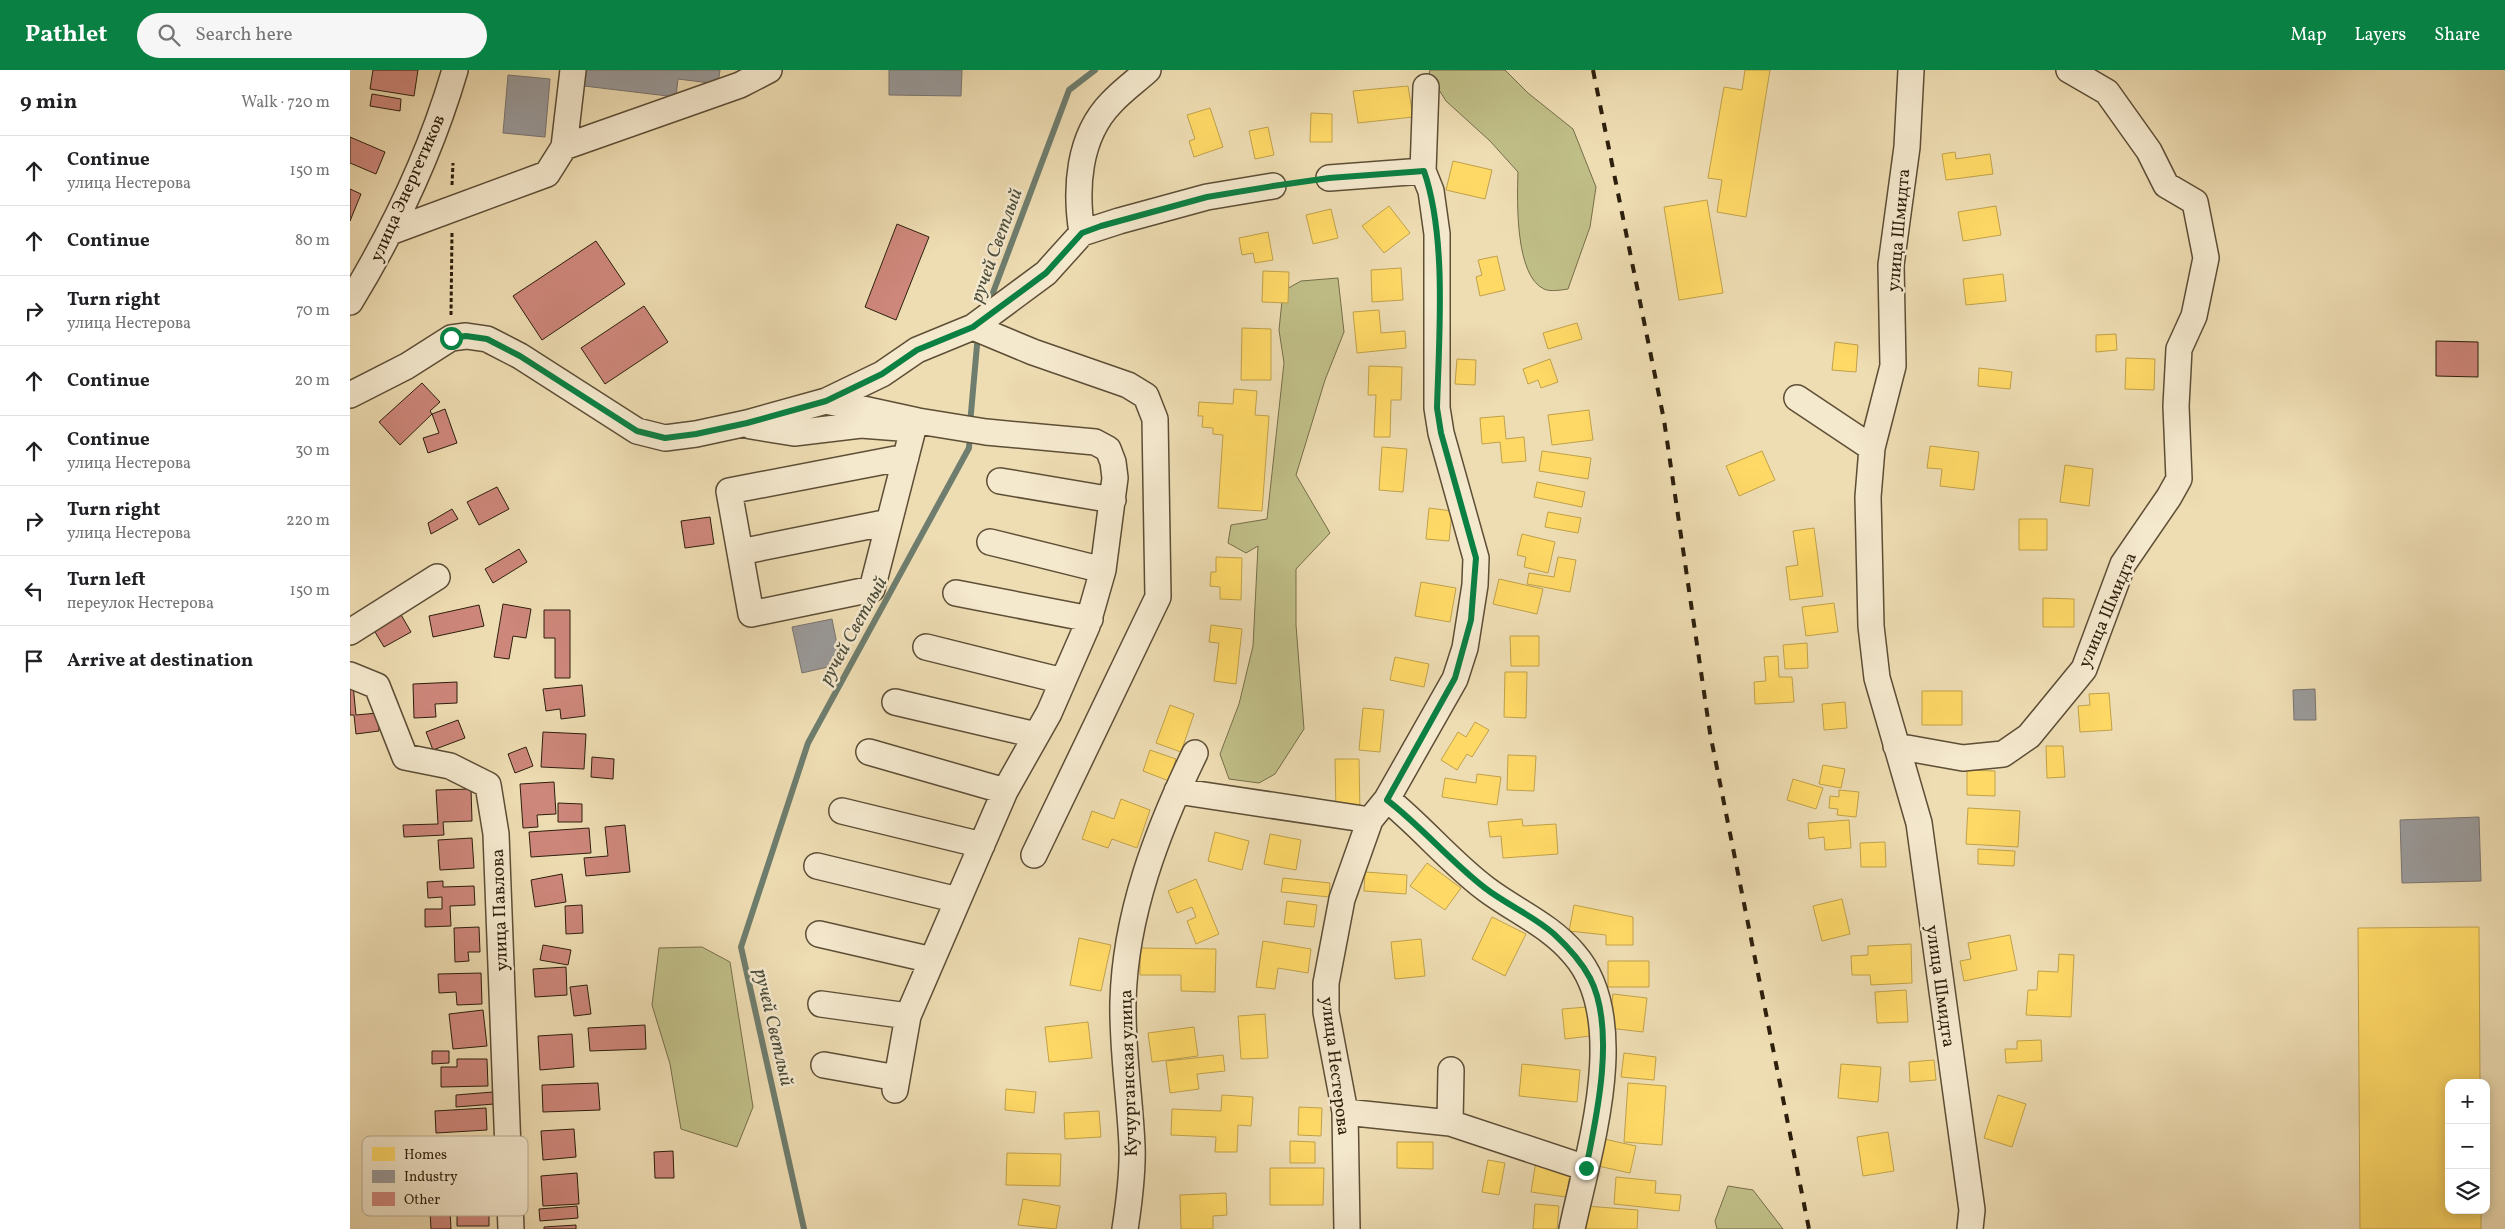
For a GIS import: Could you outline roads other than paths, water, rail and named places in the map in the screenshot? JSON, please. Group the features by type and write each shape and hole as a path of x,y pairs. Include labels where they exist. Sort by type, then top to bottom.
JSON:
{"street":[{"name":"улица Энергетиков","path":"350,302 390,232 433,137 455,70"},
{"path":"390,232 547,174 564,147 573,70"},
{"path":"564,147 740,85 769,70"},
{"path":"1082,233 1078,208 1080,175 1089,137 1110,104 1148,70"},
{"name":"улица Шмидта","path":"1911,70 1907,147 1891,265 1893,366 1872,448 1868,497 1870,626 1877,678 1919,823 1972,1210 1970,1229"},
{"name":"улица Шмидта","path":"1896,746 1963,758 2003,754 2029,736 2084,669 2123,564 2169,497 2179,478 2176,406 2179,349 2194,316 2206,258 2195,202 2166,185 2149,151 2107,92 2069,70"},
{"name":"улица Нестерова","path":"1347,1229 1345,1112 1326,1012 1326,983 1342,900 1370,820 1387,800 1455,678 1467,639 1476,585 1476,558 1441,433 1437,408 1437,234 1427,181 1426,86"},
{"path":"1329,178 1427,181"},
{"path":"350,395 407,366 451,338 466,336 487,339 520,356 637,431 653,436 677,437 741,425 826,401 882,374 917,350 978,329 998,309 1046,273 1082,233 1119,220 1207,197 1273,186"},
{"path":"978,329 1128,385 1146,396 1154,419 1158,597 1034,855"},
{"path":"1797,398 1872,448"},
{"path":"824,1066 896,1084 908,1016 1005,791 1036,736 1090,619 1103,570 1116,478 1108,449 1095,442 986,432 918,421 826,401"},
{"path":"741,425 794,433 861,425 913,429 906,457 872,589 751,614 728,491 906,457"},
{"path":"1000,481 1113,500"},
{"path":"740,552 889,522"},
{"path":"990,542 1103,570"},
{"path":"350,632 437,577"},
{"path":"956,593 1090,619"},
{"path":"926,647 1063,681"},
{"name":"улица Павлова","path":"350,675 377,686 405,757 450,766 488,785 496,834 507,1136"},
{"path":"895,702 1036,736"},
{"path":"869,752 1005,791"},
{"name":"Кучурганская улица","path":"1125,1229 1132,1149 1123,1003 1128,940 1140,890 1177,791 1195,753"},
{"path":"1177,791 1370,820"},
{"path":"1387,800 1409,817 1452,862 1486,889 1553,933 1575,954 1591,979 1599,1006 1602,1080 1586,1168 1572,1229"},
{"path":"842,811 982,845"},
{"path":"817,866 958,900"},
{"path":"819,934 932,960"},
{"path":"821,1004 908,1016"},
{"path":"1450,1123 1451,1070"},
{"path":"1345,1112 1450,1123 1586,1168"},
{"name":"улица Павлова","path":"511,1216 511,1229"}],"waterway":[{"name":"ручей Светлый","path":"988,306 1069,90 1095,70"},
{"name":"ручей Светлый","path":"970,424 978,334"},
{"name":"ручей Светлый","path":"804,1229 741,947 808,743 969,448 970,434"}],"railway":[{"path":"1593,70 1664,420 1710,733 1809,1229"}]}
